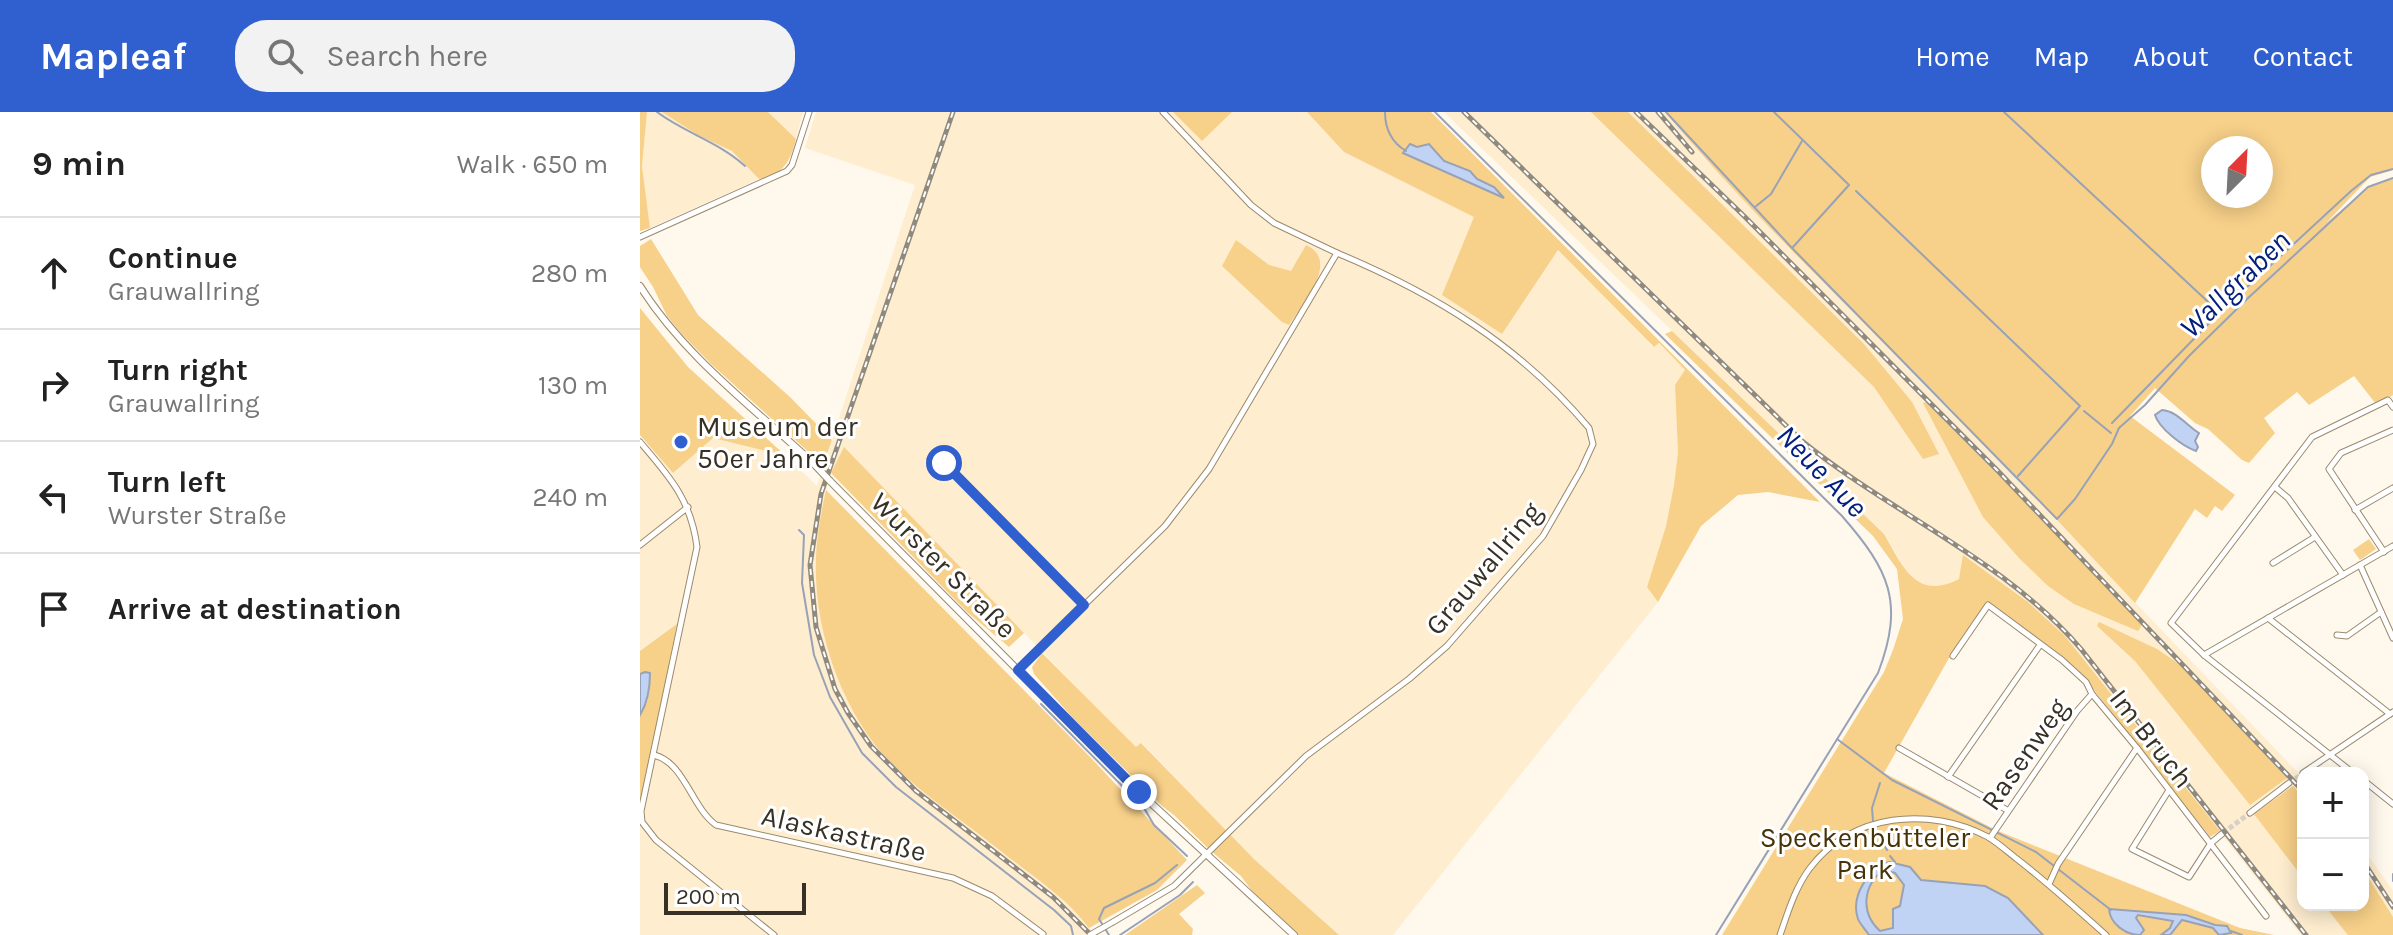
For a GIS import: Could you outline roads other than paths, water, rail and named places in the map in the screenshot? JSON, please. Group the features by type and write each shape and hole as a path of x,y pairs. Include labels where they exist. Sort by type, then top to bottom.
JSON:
{"main road":[{"name":"Wurster Straße","path":"640,287 699,359 814,464 1139,792 1294,935"}],"street":[{"path":"640,237 787,171 792,165 809,112"},
{"path":"1018,670 1165,526 1198,485 1337,253 1274,223 1251,205 1163,112"},
{"name":"Grauwallring","path":"1206,854 1306,756 1447,646 1543,536 1593,444 1589,428 1583,421 1518,358 1475,323 1424,292 1337,253"},
{"path":"2345,767 2204,655 2171,623 2312,437 2388,400 2393,407"},
{"path":"2384,552 2329,469 2341,453 2393,430"},
{"path":"641,446 670,478 688,507 697,547 641,822 656,840 774,935"},
{"path":"930,459 944,463 957,475 1084,605"},
{"path":"2275,487 2288,498 2343,575"},
{"path":"2355,510 2393,488"},
{"path":"640,545 688,507"},
{"path":"2273,563 2315,537"},
{"path":"2204,655 2393,546"},
{"path":"2360,565 2393,638"},
{"name":"Im Bruch","path":"1953,656 1988,605 2062,660 2086,682 2092,694 2266,916"},
{"path":"2337,635 2347,636 2381,612"},
{"path":"2268,618 2391,713 2312,767"},
{"path":"1948,777 2040,645"},
{"name":"Rasenweg","path":"1993,834 2007,810 2092,694"},
{"path":"1899,748 2007,810"},
{"path":"2049,884 2057,867 2137,748"},
{"name":"Alaskastraße","path":"654,755 663,757 673,765 701,812 716,825 953,878 992,896 1043,934"},
{"path":"2250,813 2289,783"},
{"path":"2369,785 2393,804"},
{"path":"2169,790 2132,849 2189,877 2211,843 2223,833"},
{"path":"1780,935 1796,893 1810,868 1837,842 1858,829 1889,821 1928,818 1993,834 2106,935"},
{"path":"1090,935 1174,886 1206,854"}],"water":[{"path":"1410,144 1417,147 1429,144 1444,161 1470,171 1504,198 1403,153"},
{"path":"2162,410 2177,416 2199,433 2195,441 2196,451 2178,441 2161,425 2155,415"},
{"path":"650,673 649,690 640,715 640,674"},
{"path":"1889,862 1910,867 1921,880 1985,886 2008,898 2043,935 1869,935 1858,919 1857,901 1863,884","holes":["1883,870 1895,873 1904,885 1900,906 1893,909 1893,928 1880,931 1869,916 1868,892 1876,876"]},
{"path":"2109,909 2186,915 2227,926 2231,933 2219,935 2213,928 2182,920 2170,935 2161,935 2173,921 2138,915 2136,918 2144,930 2140,935 2124,931 2116,924"}],"waterway":[{"path":"657,112 724,150 745,166"},
{"path":"1385,112 1390,134 1396,144 1406,151"},
{"name":"Neue Aue","path":"1435,112 1842,516 1871,553 1888,588 1890,626 1878,673 1716,935"},
{"name":"Wallgraben","path":"1666,112 1792,248 2057,519 2075,499 2112,444 2119,428 2145,405 2189,356 2368,187 2393,178"},
{"path":"1774,112 1849,185 1793,247"},
{"name":"Wallgraben","path":"2004,112 2219,312"},
{"path":"1755,207 1771,194 1802,141"},
{"name":"Wallgraben","path":"2112,423 2220,312 2351,191 2371,175 2393,169"},
{"path":"1856,191 2080,406 2018,476"},
{"path":"2084,411 2111,433"},
{"path":"799,530 804,535 802,583 814,655 830,697 862,753 896,787 1054,910 1071,926 1073,935"},
{"path":"1041,704 1187,856"},
{"path":"1837,739 1892,780 2036,852 2111,910"},
{"path":"1873,821 1872,808 1880,783"},
{"path":"1879,835 1887,850"},
{"path":"1890,856 1895,862"},
{"path":"1109,935 1099,919 1104,908 1155,883 1177,865"},
{"path":"2393,874 2393,881"},
{"path":"1120,935 1180,895 1193,882"},
{"path":"2231,931 2242,935"}],"tunnel":[{"path":"2289,783 2297,778"},
{"path":"2223,833 2250,813"}],"railway":[{"path":"953,112 821,494 810,565 816,627 835,689 871,746 916,791 1053,897 1091,935"},
{"path":"1464,112 1802,441 1873,492 1983,563 2051,618 2081,649 2306,935"},
{"path":"1636,112 1997,470 2297,785"},
{"path":"1658,112 1692,152"},
{"path":"2369,870 2393,907"}],"place":[{"name":"Museum der 50er Jahre","path":"681,442"}],"park label":[{"name":"Speckenbütteler Park","path":"1865,853"}]}
